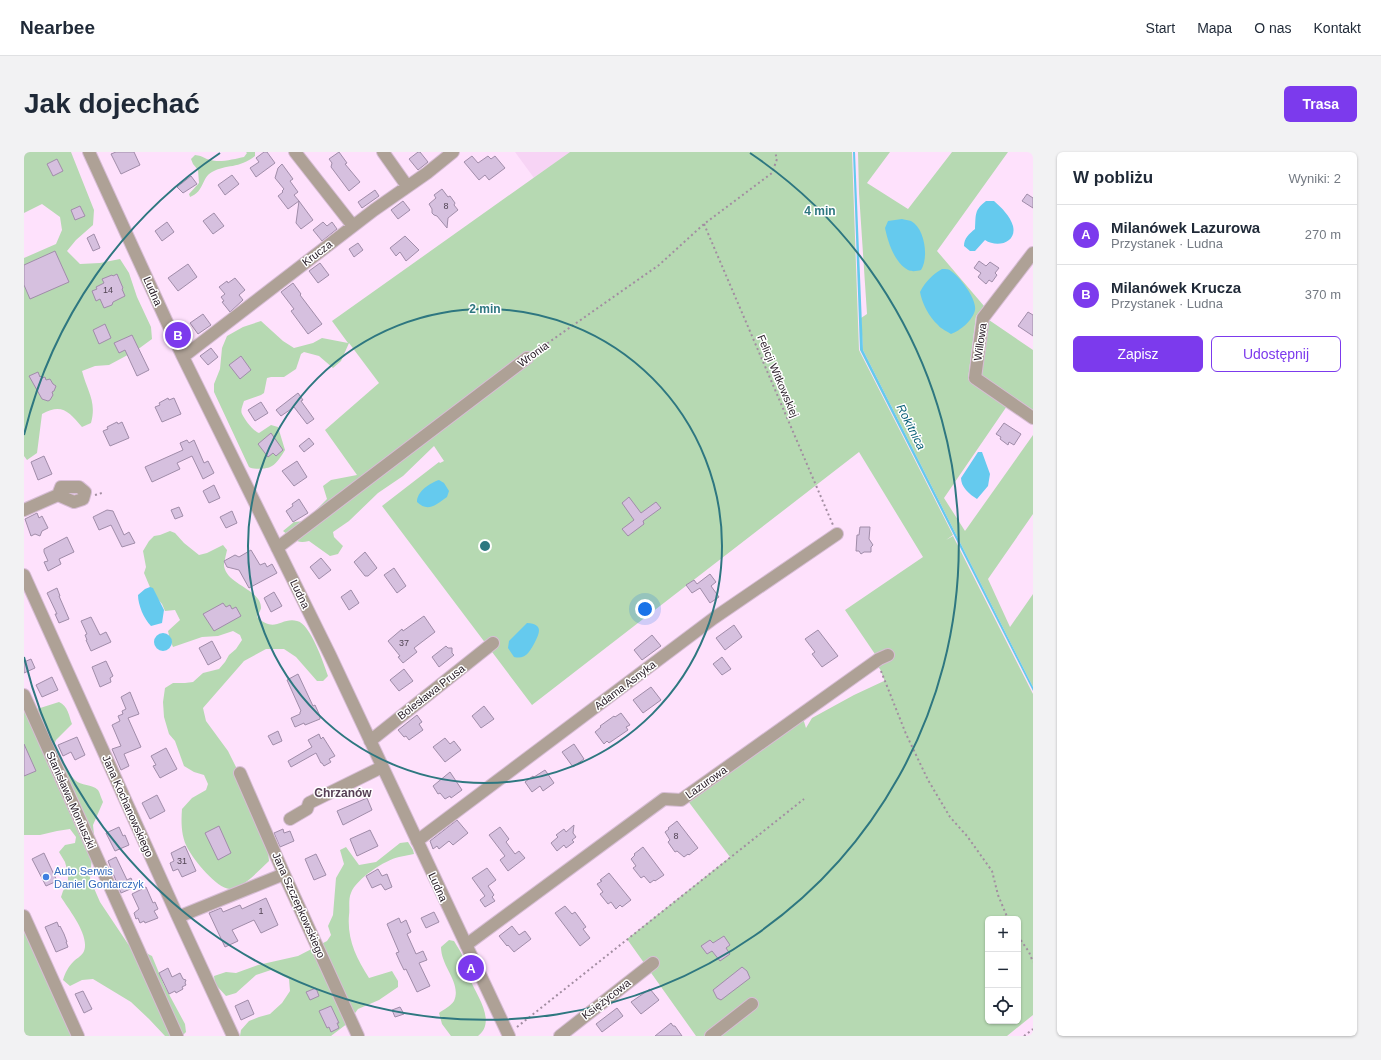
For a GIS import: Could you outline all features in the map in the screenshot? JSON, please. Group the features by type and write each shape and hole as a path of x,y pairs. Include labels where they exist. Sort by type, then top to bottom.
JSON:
{"street":[{"name":"Ludna","path":"89,152 182,355 330,655 508,1035"},
{"path":"295,152 353,226"},
{"path":"383,152 408,186"},
{"name":"Krucza","path":"182,355 188,353 353,226 453,152"},
{"name":"Willowa","path":"1033,253 983,318 975,378 1033,418"},
{"name":"Wronia","path":"277,548 527,358"},
{"path":"24,510 58,495"},
{"name":"Adama Asnyka","path":"417,841 714,618 837,534"},
{"name":"Jana Kochanowskiego","path":"24,575 233,1036"},
{"name":"Bolesława Prusa","path":"370,741 492,643"},
{"name":"Lazurowa","path":"466,945 664,799 681,800 874,663 888,655"},
{"name":"Stanisława Moniuszki","path":"24,695 177,1036"},
{"path":"290,819 307,809 309,803 382,766"},
{"name":"Jana Szczepkowskiego","path":"240,773 284,874 358,1036"},
{"path":"178,917 284,874"},
{"path":"24,916 78,1036"},
{"name":"Księżycowa","path":"560,1036 653,963"},
{"path":"711,1036 752,1004"}],"path":[{"name":"Wronia","path":"527,358 659,265 704,224 772,173 777,159 775,152"},
{"name":"Felicji Witkowskiej","path":"704,224 837,534"},
{"path":"874,663 880,669 906,734 928,780 950,817 992,871 998,895 1007,916"},
{"path":"508,1035 804,798"},
{"path":"1021,940 1029,952 1033,962"},
{"path":"1024,1036 1033,1029"}],"shaded area":[{"path":"515,152 570,152 534,178"}],"green space":[{"path":"24,152 71,152 94,210 93,225 76,240 67,251 80,264 100,263 120,259 129,273 137,297 151,327 152,339 137,350 109,365 95,366 82,371 91,396 93,415 91,423 82,427 69,413 60,409 55,409 42,414 37,453 27,460 24,456 24,258 56,244 62,230 60,217 42,204 24,213"},
{"path":"246,152 255,152 255,156 244,163 212,172 206,178 201,188 190,197 189,194 199,183 198,170 191,159 195,155 214,161 223,161 244,157 247,153"},
{"path":"570,152 852,152 859,350 953,535 946,540 953,536 1033,694 1033,1015 1007,1036 696,1036 627,939 730,857 685,797 802,715 806,728 812,718 854,695 884,681 885,682 880,669 874,663 879,660 845,610 923,557 859,452 532,705 382,506 439,462 444,461 434,446 403,476 378,493 349,521 333,532 334,537 343,546 338,554 330,556 309,541 298,541 283,531 294,522 305,521 327,499 323,486 331,480 357,475 325,430 379,383 349,343 341,361 333,368 319,356 304,352 301,354 296,369 284,377 267,378 264,393 244,401 241,412 249,425 259,433 271,425 278,427 285,450 278,461 270,467 257,469 249,467 214,392 214,384 220,369 222,348 227,336 243,327 261,321 283,341 294,348 313,343 322,338 348,343 332,321"},
{"path":"858,152 890,152 867,183 908,209 952,152 1008,152 937,251 984,306 976,316 968,379 1007,406 944,498 965,531 1033,435 1033,514 988,579 1010,627 1033,594 1033,687 863,350 861,318 867,314 859,193"},
{"path":"989,320 1033,350 1033,410 981,375"},
{"path":"170,531 175,533 184,543 199,555 207,553 223,545 227,550 224,566 226,572 237,583 256,596 260,602 261,609 257,617 263,622 273,625 291,620 302,623 316,645 328,676 323,681 317,681 296,657 284,649 266,649 244,661 203,708 206,721 228,751 236,767 242,791 268,851 269,861 246,882 240,886 230,889 218,884 206,873 191,854 184,840 182,829 182,809 192,798 206,790 208,784 204,775 194,772 184,766 175,741 169,734 164,717 163,702 165,688 173,683 193,682 203,673 219,669 242,640 240,635 233,631 218,636 202,637 173,647 168,631 180,620 175,610 165,611 162,604 152,592 144,573 146,567 143,551 154,536"},
{"path":"59,702 66,709 72,724 56,740 53,747 66,769 75,780 96,788 103,802 93,825 94,835 90,879 100,902 128,944 136,951 152,956 164,985 185,1024 186,1032 182,1036 165,1036 131,1002 93,979 82,980 70,986 63,980 68,968 83,953 85,947 82,932 74,916 61,897 68,883 68,873 65,862 59,852 65,845 75,843 76,837 70,829 40,835 24,835 24,707 37,709"},
{"path":"408,842 414,854 399,857 386,862 365,876 354,888 350,895 349,901 349,932 356,956 369,978 392,971 398,981 398,987 379,1000 358,1009 348,1023 331,1036 240,1036 241,1030 249,1021 270,1014 282,1003 290,991 289,979 271,970 256,975 236,993 226,996 215,984 214,976 226,972 236,973 258,965 298,956 327,941 331,935 328,926 333,915 336,878 344,864 340,850 346,847 359,865 376,862 400,843"},
{"path":"24,924 74,1036 24,1036"},
{"path":"449,940 454,941 461,953 470,979 483,1008 486,1023 478,1036 451,1036 442,1024 439,1013 453,1003 456,994 453,981 444,961 441,947"}],"water":[{"path":"853,152 855,152 863,350 1033,687 1033,691 860,350"},
{"path":"986,201 994,201 1003,209 1012,222 1012,236 1009,240 1000,244 995,244 985,240 975,251 970,251 964,246 965,241 969,234 975,229 976,216 979,207"},
{"path":"902,219 911,221 920,230 925,251 925,258 921,270 911,271 903,266 895,257 890,245 885,228 888,221"},
{"path":"942,269 949,270 959,278 971,294 975,305 972,318 962,328 951,334 941,328 929,314 924,305 920,292 930,279"},
{"path":"978,452 982,452 990,474 988,486 977,499 966,490 962,484 961,478"},
{"path":"439,480 444,483 449,491 447,497 436,505 429,507 425,507 417,502 419,494 428,485"},
{"path":"150,587 153,588 164,610 162,623 151,626 142,612 138,595"},
{"path":"527,623 538,627 538,635 525,656 518,658 514,657 508,648 509,641"},
{"path":"163,633 169,636 172,642 169,648 163,651 157,648 154,642 157,636"}],"building":[{"path":"116,152 134,152 140,165 121,174 111,154"},
{"path":"264,152 267,152 275,163 256,177 250,168 259,162 256,158"},
{"path":"339,152 347,163 345,164 360,182 349,191 331,167 332,163 329,159"},
{"path":"420,152 428,162 418,170 409,159"},
{"path":"472,156 478,163 488,156 491,159 495,156 505,168 489,180 485,175 479,180 464,162"},
{"path":"57,159 63,171 53,176 47,164"},
{"path":"282,164 293,179 290,181 298,192 294,195 299,201 288,209 278,196 284,189 275,178 278,168"},
{"path":"232,175 239,184 225,195 218,185"},
{"path":"191,176 197,184 183,193 177,187"},
{"path":"442,189 448,197 450,196 458,210 448,218 447,228 437,216 432,213 432,209 429,204 436,198 434,195"},
{"path":"375,190 379,196 362,208 358,202"},
{"path":"1027,194 1033,198 1033,208 1022,201"},
{"path":"299,201 313,220 301,229 296,223"},
{"path":"403,201 410,210 398,219 391,210"},
{"path":"80,206 85,216 75,220 71,210"},
{"path":"214,213 224,226 213,234 203,221"},
{"path":"167,222 174,232 162,241 155,231"},
{"path":"323,222 327,226 332,222 337,229 322,241 313,230"},
{"path":"94,234 100,248 93,251 87,238"},
{"path":"405,236 419,250 406,261 400,252 396,256 390,248"},
{"path":"358,243 363,250 354,257 349,249"},
{"path":"55,251 69,282 30,299 24,285 24,265"},
{"path":"979,261 986,266 990,262 999,268 995,273 997,275 992,282 989,280 986,284 978,277 981,273 974,268"},
{"path":"320,263 329,275 318,283 309,271"},
{"path":"188,264 197,277 178,291 168,278"},
{"path":"117,274 125,296 113,302 112,305 104,308 100,299 96,301 92,291 104,283 102,279"},
{"path":"235,278 245,290 239,295 243,300 230,312 222,302 224,301 221,297 225,294 219,287 227,281 228,283"},
{"path":"293,283 301,294 300,295 322,324 308,334 291,311 294,309 281,292"},
{"path":"1028,312 1033,315 1033,336 1018,326"},
{"path":"203,314 211,325 198,334 190,323"},
{"path":"105,324 111,338 99,344 93,330"},
{"path":"132,335 149,370 137,376 125,350 119,353 114,343"},
{"path":"211,348 218,357 208,365 200,356"},
{"path":"241,356 251,370 240,379 229,365"},
{"path":"38,372 40,377 45,377 46,380 50,379 56,386 52,392 53,395 48,401 42,399 29,376"},
{"path":"298,393 303,400 301,401 314,419 307,424 294,407 281,416 276,410"},
{"path":"168,398 169,400 174,398 181,414 162,422 155,407 160,405 159,403"},
{"path":"261,402 268,413 255,421 248,410"},
{"path":"117,422 118,424 122,422 129,438 110,446 103,431 108,429 107,427"},
{"path":"1004,423 1021,434 1014,445 1009,442 1008,445 996,434"},
{"path":"271,433 283,450 276,456 273,453 268,457 258,444"},
{"path":"309,438 314,444 304,452 299,446"},
{"path":"187,440 189,443 194,440 204,463 208,461 214,473 203,479 192,456 177,463 180,469 152,482 145,467 183,450 180,443"},
{"path":"44,456 52,474 38,480 31,462"},
{"path":"297,461 307,477 294,486 282,471"},
{"path":"214,485 220,498 209,503 203,491"},
{"path":"629,497 641,513 656,502 661,508 643,521 644,524 628,536 622,529 634,520 622,503"},
{"path":"299,499 308,513 293,522 286,511"},
{"path":"179,507 183,516 175,519 171,510"},
{"path":"107,510 113,511 124,535 129,532 135,543 122,547 111,525 99,530 93,517"},
{"path":"232,511 237,523 226,528 220,517"},
{"path":"37,513 39,518 42,516 48,528 42,531 40,536 35,534 31,536 25,519"},
{"path":"860,527 870,527 869,539 873,545 871,547 871,552 864,552 861,554 859,551 856,551 857,535 859,535"},
{"path":"67,537 74,552 59,559 61,564 48,571 44,562 48,561 44,549"},
{"path":"251,550 260,565 265,563 267,567 272,564 277,573 249,588 239,570 227,567 224,561 235,555 239,557"},
{"path":"365,552 377,568 368,576 365,576 354,562"},
{"path":"321,558 331,570 319,579 310,567"},
{"path":"394,568 406,586 397,593 384,575"},
{"path":"710,574 716,582 711,586 719,597 710,603 700,588 692,593 686,585 694,580 697,584"},
{"path":"57,588 69,619 59,623 55,614 57,614 47,593"},
{"path":"351,590 359,603 349,610 341,597"},
{"path":"274,592 282,606 271,612 264,598"},
{"path":"223,603 226,607 230,605 232,609 236,607 241,616 214,631 203,614"},
{"path":"424,616 435,632 414,648 417,652 403,663 398,657 400,656 388,641 402,629 403,631"},
{"path":"91,617 100,635 106,632 111,642 91,651 86,640 85,635 87,634 81,621"},
{"path":"734,625 742,637 725,650 716,638"},
{"path":"818,630 838,656 822,667 812,654 815,652 805,639"},
{"path":"652,635 661,646 642,660 634,650"},
{"path":"212,641 221,658 208,665 199,648"},
{"path":"446,646 448,648 452,648 452,653 454,655 439,667 432,657"},
{"path":"722,657 731,669 722,675 713,664"},
{"path":"31,659 35,668 24,673 24,662"},
{"path":"106,661 113,676 110,678 111,682 100,687 92,667"},
{"path":"404,669 413,681 399,691 390,680"},
{"path":"298,674 313,706 315,705 320,719 295,727 291,718 300,714 301,711 287,680"},
{"path":"52,677 58,690 42,697 36,685"},
{"path":"651,687 661,700 643,713 633,700"},
{"path":"130,692 139,714 128,718 141,747 124,754 129,766 121,770 112,749 121,746 112,725 120,721 118,716 123,714 122,711 126,709 121,697"},
{"path":"484,706 494,719 481,728 472,716"},
{"path":"621,713 630,725 626,727 628,730 609,743 607,741 604,744 595,732 601,727 600,726"},
{"path":"417,715 422,722 419,724 423,730 409,740 398,730"},
{"path":"278,731 282,741 273,745 268,736"},
{"path":"319,734 321,739 323,737 335,756 329,759 331,762 324,766 316,753 291,767 288,761 312,747 308,740"},
{"path":"77,737 85,755 75,760 71,752 63,756 58,745"},
{"path":"445,738 450,744 454,741 461,750 445,762 433,747"},
{"path":"24,744 36,771 24,776"},
{"path":"574,744 584,759 573,767 562,752"},
{"path":"166,748 177,769 160,778 153,766 156,765 151,756"},
{"path":"545,770 554,783 543,791 540,786 532,792 525,782"},
{"path":"450,772 462,790 451,798 450,796 445,799 440,793 438,794 433,786"},
{"path":"157,795 165,811 150,819 142,803"},
{"path":"367,798 372,810 343,825 337,811"},
{"path":"457,820 468,833 453,845 449,841 439,849 437,846 433,849 430,841"},
{"path":"677,821 698,848 684,857 677,851 675,852 668,842 670,840 665,832"},
{"path":"574,825 573,833 576,837 572,840 574,842 566,848 564,845 557,851 551,843 558,837 556,835 564,829 566,832"},
{"path":"219,826 231,853 218,860 205,833"},
{"path":"119,827 123,836 125,835 129,845 115,851 106,833"},
{"path":"500,827 509,839 506,842 515,854 519,851 525,858 508,871 500,860 505,856 489,835"},
{"path":"283,829 284,833 290,831 294,841 280,847 274,833"},
{"path":"370,830 378,846 357,856 350,839"},
{"path":"185,846 196,871 182,877 178,869 173,871 170,863 174,861 171,853"},
{"path":"643,847 664,875 650,883 644,876 641,878 633,868 636,866 631,859 635,855 634,854"},
{"path":"44,853 57,881 46,886 32,859"},
{"path":"316,854 326,875 314,880 305,859"},
{"path":"116,857 127,880 131,878 135,887 121,893 108,861"},
{"path":"487,868 496,880 488,886 494,895 492,897 495,901 485,907 480,900 485,896 472,878"},
{"path":"378,869 382,876 387,874 392,887 385,890 381,884 372,888 366,876"},
{"path":"609,873 631,900 622,907 620,905 616,909 611,902 608,904 600,894 603,892 597,884"},
{"path":"146,887 153,903 155,902 158,909 154,911 158,918 145,923 144,921 140,923 138,918 136,919 134,913 139,909 132,894"},
{"path":"266,898 278,925 261,933 254,920 232,930 238,941 225,947 209,913 221,908 223,912 240,905 242,909"},
{"path":"565,906 572,914 575,912 586,927 583,929 590,938 580,946 555,913"},
{"path":"434,912 439,922 426,928 421,918"},
{"path":"399,918 401,923 406,920 411,932 407,934 416,954 423,951 427,960 419,963 430,986 417,992 406,969 404,970 396,953 399,952 387,924"},
{"path":"57,922 64,934 68,947 56,952 45,927"},
{"path":"512,926 519,935 525,931 531,939 514,952 499,936"},
{"path":"724,936 730,945 726,948 730,954 720,961 712,951 707,954 701,946 710,940 713,943"},
{"path":"742,967 747,971 750,978 721,1000 717,998 713,990"},
{"path":"168,968 172,977 180,973 183,979 186,980 186,985 182,987 183,989 176,993 175,991 169,994 159,973"},
{"path":"316,988 319,996 310,1000 306,992"},
{"path":"650,989 659,1000 641,1014 631,1002"},
{"path":"83,991 92,1009 84,1013 75,994"},
{"path":"248,1000 254,1014 241,1020 235,1006"},
{"path":"331,1006 339,1023 337,1023 339,1028 331,1032 329,1027 327,1028 319,1011"},
{"path":"400,1007 404,1014 395,1017 392,1010"},
{"path":"617,1008 623,1016 602,1032 596,1024"},
{"path":"671,1023 682,1036 655,1036"}],"place":[{"name":"Milanówek Krucza","path":"178,335"},
{"name":"Auto Serwis Daniel Gontarczyk","path":"46,877"},
{"name":"Milanówek Lazurowa","path":"471,968"}],"district":[{"name":"Chrzanów","path":"343,793"}],"water label":[{"name":"Rokitnica","path":"911,427"}]}
